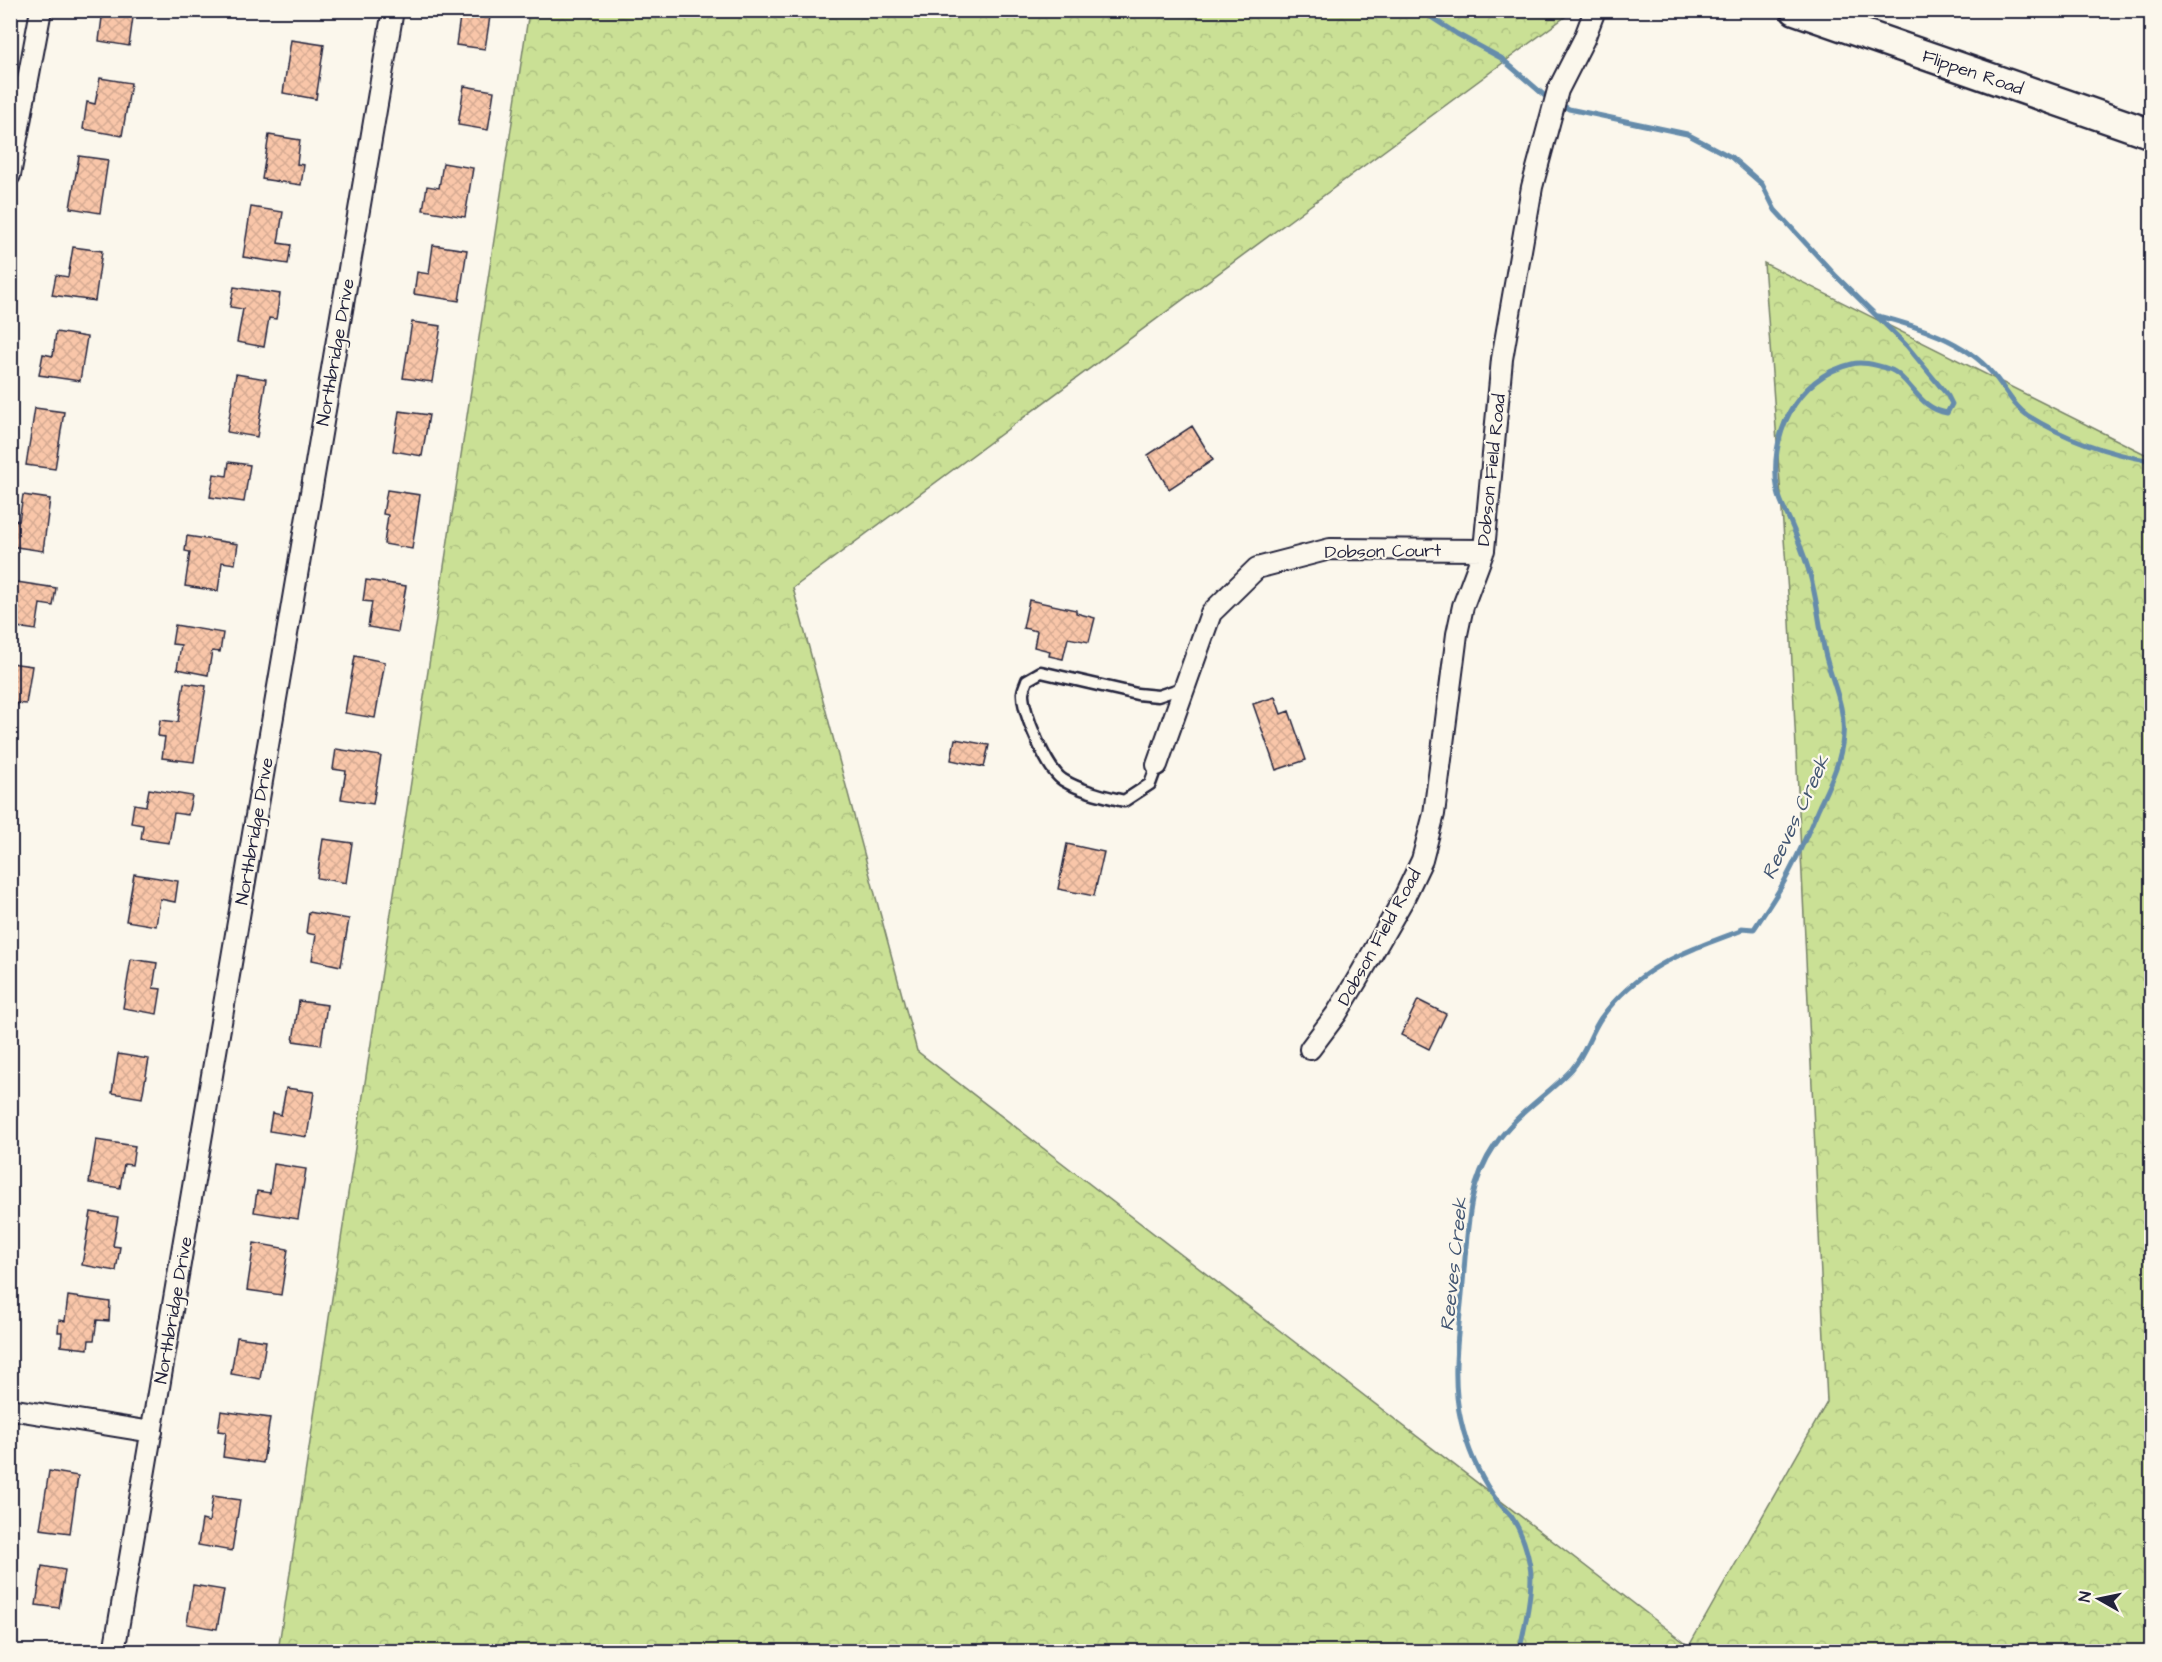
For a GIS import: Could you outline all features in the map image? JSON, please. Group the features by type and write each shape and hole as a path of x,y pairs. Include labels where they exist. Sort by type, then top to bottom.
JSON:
{"street":[{"path":"10,175 41,10"},
{"name":"Northbridge Drive","path":"114,1652 393,10"},
{"name":"Dobson Field Road","path":"1310,1049 1337,1013 1403,900 1422,860 1433,822 1457,634 1463,606 1484,550 1502,359 1532,187 1558,90 1584,39 1595,10"},
{"name":"Flippen Road","path":"1795,10 1836,17 2151,134"},
{"name":"Dobson Court","path":"1157,765 1211,613 1257,568 1330,549 1484,550"},
{"path":"10,1409 152,1432"}],"lane":[{"path":"1157,765 1150,784 1124,801 1101,796 1062,780 1050,769 1033,733 1023,694 1027,680 1041,672 1137,694 1158,696 1185,687"}],"green space":[{"path":"529,11 1573,11 793,588 917,1051 1689,1646 1827,1402 1790,621 1764,263 2151,457 2151,1651 278,1651"}],"building":[{"path":"103,10 134,10 129,46 99,41"},
{"path":"461,10 491,10 485,49 456,45"},
{"path":"291,40 324,45 316,99 283,93"},
{"path":"100,78 131,83 122,136 83,129 87,102 95,104"},
{"path":"464,86 494,91 488,130 458,125"},
{"path":"269,135 300,140 297,164 304,165 301,185 262,179"},
{"path":"79,156 108,160 100,213 70,208"},
{"path":"443,163 473,168 465,217 423,210 427,186 439,188"},
{"path":"251,207 283,212 278,243 291,245 288,264 243,257"},
{"path":"433,245 467,250 459,301 414,294 417,272 429,274"},
{"path":"73,247 102,251 95,301 52,295 56,275 68,277"},
{"path":"234,287 280,294 276,319 269,318 264,347 237,342 243,309 230,307"},
{"path":"412,322 441,326 432,382 403,378"},
{"path":"56,332 87,337 80,381 39,375 43,354 53,356"},
{"path":"236,374 266,379 257,437 227,432"},
{"path":"35,408 64,412 55,469 26,465"},
{"path":"399,411 429,415 422,456 393,451"},
{"path":"1192,426 1213,460 1169,489 1148,455"},
{"path":"229,462 250,465 244,502 210,497 214,474 227,476"},
{"path":"387,490 420,495 412,549 384,544 388,515 383,514"},
{"path":"23,495 50,499 43,551 10,546 14,520 19,521"},
{"path":"187,536 238,544 235,564 222,562 218,591 185,586 190,552 185,551"},
{"path":"366,580 406,586 398,632 368,627 372,602 363,601"},
{"path":"10,581 56,588 53,606 40,604 36,630 10,626"},
{"path":"1029,600 1076,610 1076,613 1095,618 1089,642 1068,638 1063,659 1049,656 1050,651 1034,647 1037,631 1023,628"},
{"path":"175,625 223,633 220,652 212,651 208,675 177,669 181,645 172,644"},
{"path":"355,656 385,662 375,718 345,713"},
{"path":"10,663 32,666 26,704 17,703 14,721 10,720"},
{"path":"184,683 206,686 194,762 162,758 165,737 158,736 160,720 178,722"},
{"path":"1275,697 1281,714 1289,711 1306,760 1276,770 1253,704"},
{"path":"955,739 989,745 984,767 951,760"},
{"path":"336,749 381,756 373,804 341,799 346,771 333,769"},
{"path":"10,754 16,755 11,788 10,788"},
{"path":"149,789 192,796 188,815 174,813 169,843 141,839 143,825 131,823 134,804 146,806"},
{"path":"323,839 352,843 346,883 317,878"},
{"path":"1067,844 1104,852 1094,896 1058,889"},
{"path":"134,874 178,881 175,902 160,899 156,926 126,921"},
{"path":"309,912 349,919 341,966 312,960 316,935 306,933"},
{"path":"131,959 157,963 153,988 161,989 157,1014 123,1008"},
{"path":"1418,1000 1446,1014 1429,1049 1401,1035"},
{"path":"299,1001 327,1005 321,1045 293,1041"},
{"path":"118,1054 149,1059 142,1098 112,1093"},
{"path":"286,1088 314,1092 307,1137 269,1131 272,1113 281,1115"},
{"path":"96,1140 135,1146 132,1165 124,1164 120,1188 89,1183"},
{"path":"274,1164 306,1169 298,1219 254,1212 257,1191 270,1193"},
{"path":"91,1212 118,1217 113,1246 120,1247 116,1271 82,1265"},
{"path":"254,1243 288,1249 281,1295 247,1290"},
{"path":"68,1296 110,1302 109,1321 97,1320 94,1340 89,1340 88,1349 61,1346 62,1332 58,1332 59,1320 65,1321"},
{"path":"237,1337 266,1341 260,1379 231,1374"},
{"path":"221,1411 270,1418 263,1463 223,1457 226,1432 218,1431"},
{"path":"49,1471 78,1476 70,1533 40,1529"},
{"path":"213,1496 240,1500 232,1551 198,1545 202,1520 209,1522"},
{"path":"42,1566 65,1570 59,1608 36,1605"},
{"path":"193,1585 224,1590 217,1629 187,1624"}],"waterway":[{"name":"Reeves Creek","path":"1420,10 1501,58 1545,96 1569,109 1687,134 1731,157 1762,184 1775,210 1835,275 1907,346 1952,404 1947,413 1939,411 1920,398 1890,369 1857,363 1832,371 1815,382 1801,396 1790,413 1777,451 1778,492 1800,544 1811,579 1825,653 1842,715 1842,746 1834,774 1792,868 1754,929 1741,928 1740,931 1681,954 1663,963 1630,986 1601,1018 1581,1057 1572,1069 1503,1134 1487,1158 1478,1178 1467,1235 1457,1342 1456,1389 1461,1421 1474,1460 1493,1495 1515,1521 1527,1553 1531,1585 1519,1652"},
{"name":"Reeves Creek","path":"1878,316 1940,336 1968,352 1992,373 2022,411 2056,431 2087,444 2152,461"}]}
